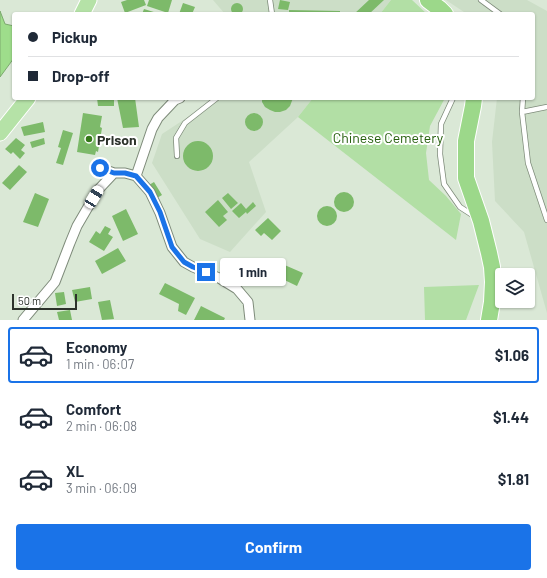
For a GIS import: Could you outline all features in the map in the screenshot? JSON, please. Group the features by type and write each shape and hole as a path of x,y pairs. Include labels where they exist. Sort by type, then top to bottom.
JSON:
{"highway":[{"path":"428,0 443,12"},
{"path":"474,100 466,141 466,178 481,221 489,253 493,282 489,320"}],"main road":[{"path":"83,12 89,0"},
{"path":"0,133 26,100"}],"street":[{"path":"136,176 152,129 158,118 176,100"},
{"path":"100,168 114,173 125,173 136,176 150,192 160,212 172,247 184,262 219,278 236,289 248,302 250,320"},
{"path":"23,320 55,282 80,220 98,190 114,173"}],"lane":[{"path":"270,0 272,12"},
{"path":"481,0 497,12"},
{"path":"177,156 176,138 185,123 214,100"},
{"path":"452,100 441,124 440,154 444,184 460,207 481,221"},
{"path":"523,100 522,112 528,163 547,220"},
{"path":"522,112 547,107"}],"shaded area":[{"path":"213,0 391,0 382,12 223,12"},
{"path":"446,0 527,0 547,11 547,313 524,232 495,201 492,142 497,100 535,100 535,12 464,12"},
{"path":"0,11 5,24 12,26 12,61 0,77"},
{"path":"214,100 311,100 298,117 249,162 266,212 230,252 200,239 152,163 162,134"}],"green space":[{"path":"391,0 412,0 425,12 382,12"},
{"name":"Chinese Cemetery","path":"311,100 444,100 430,126 426,153 429,180 446,196 461,214 456,240 298,117"},
{"path":"479,285 466,320 425,320 424,287"}],"building":[{"path":"127,0 144,0 146,5 125,12 121,2"},
{"path":"149,0 172,0 168,12 147,6"},
{"path":"280,0 290,2 288,10 278,9"},
{"path":"369,0 384,0 371,12 356,12"},
{"path":"183,3 195,7 193,12 180,12"},
{"path":"235,3 239,3 243,7 242,12 231,11 231,7"},
{"path":"144,9 154,12 143,12"},
{"path":"289,10 340,11 340,12 289,12"},
{"path":"97,100 114,100 114,106 98,106"},
{"path":"117,100 135,100 139,127 123,128"},
{"path":"262,100 292,100 290,106 286,110 280,112 270,110 265,107"},
{"name":"Prison","path":"83,113 102,116 100,127 102,128 98,152 96,151 95,155 77,152"},
{"path":"250,113 258,113 263,118 261,129 258,131 250,131 245,126 245,118"},
{"path":"43,122 45,132 24,136 21,127"},
{"name":"Prison","path":"63,130 73,133 63,165 56,163 61,148 58,147"},
{"path":"16,138 25,145 21,150 25,153 20,159 13,152 11,154 5,149"},
{"path":"44,138 45,144 32,148 30,142"},
{"path":"198,141 204,142 212,150 212,162 204,170 198,171 192,170 184,162 183,156 184,150 192,142"},
{"path":"19,165 27,172 10,190 2,183"},
{"path":"154,182 162,195 157,198 149,185"},
{"path":"344,192 351,195 354,202 351,209 344,212 337,209 334,202 337,195"},
{"path":"35,193 49,199 38,227 23,222"},
{"path":"228,193 238,203 231,209 222,198"},
{"path":"218,200 228,212 223,216 227,220 219,227 205,212"},
{"path":"253,202 256,206 247,214 246,212 239,218 232,211 241,203 246,209"},
{"path":"327,206 334,209 337,216 334,223 327,226 320,223 317,216 320,209"},
{"path":"126,209 138,234 123,241 112,216"},
{"path":"268,218 281,231 272,240 264,233 261,236 255,230"},
{"path":"105,226 111,229 108,234 113,237 104,251 89,242 96,231 100,234"},
{"path":"118,248 126,261 102,274 95,261"},
{"path":"280,263 303,273 297,286 274,275"},
{"path":"165,283 195,298 186,315 178,311 179,304 159,294"},
{"path":"90,287 92,299 75,302 72,290"},
{"path":"64,292 66,304 57,306 55,293"},
{"path":"110,300 114,319 102,320 98,302"},
{"path":"201,306 225,318 224,320 194,320"},
{"path":"70,310 72,320 59,320 57,312"}],"place":[{"name":"Prison","path":"89,139"}],"route":[{"path":"100,168 114,173 125,173 136,176 150,192 160,212 172,247 184,262 206,272"}]}
